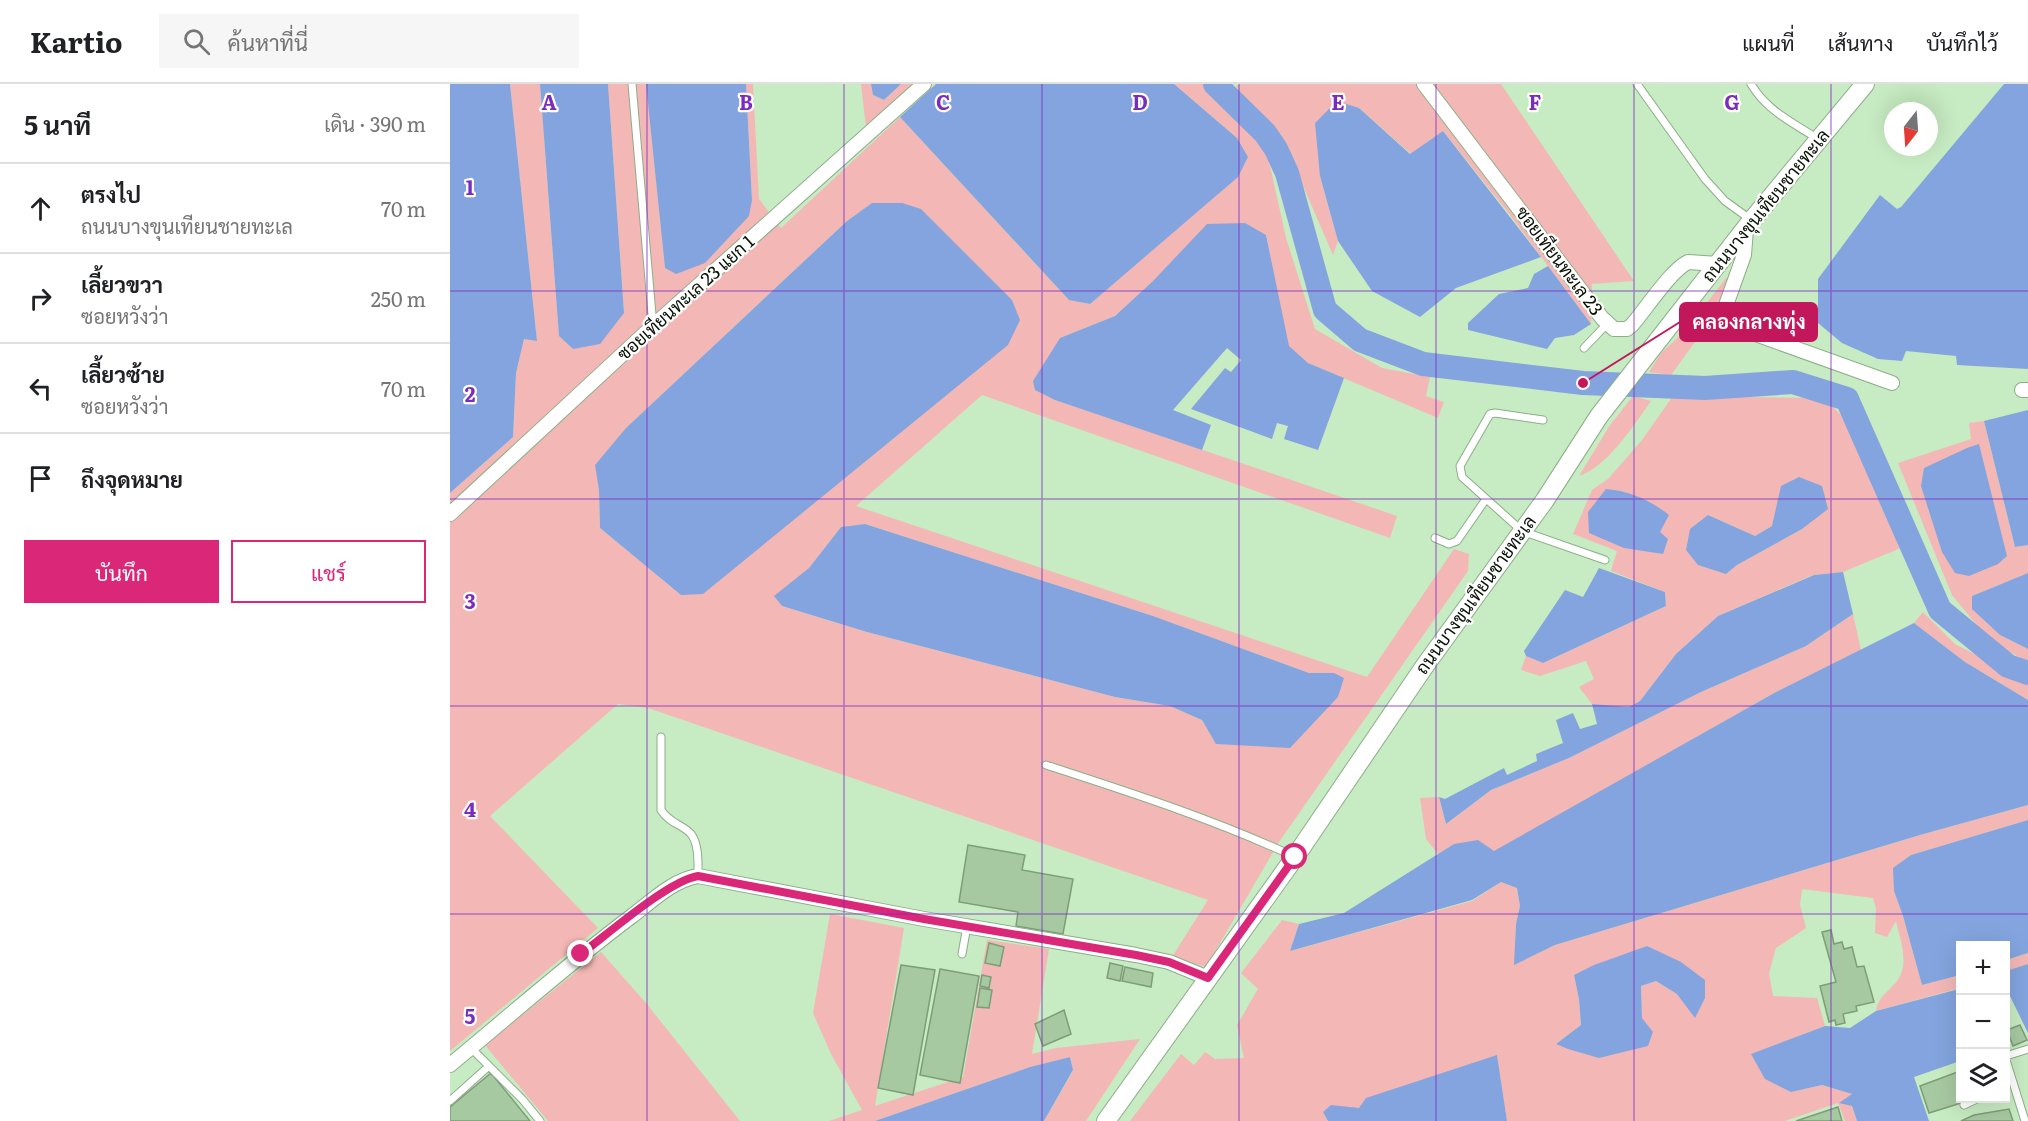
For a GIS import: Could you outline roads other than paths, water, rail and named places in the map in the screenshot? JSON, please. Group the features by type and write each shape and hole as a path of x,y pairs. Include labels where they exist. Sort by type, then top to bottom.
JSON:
{"main road":[{"name":"ถนนบางขุนเทียนชายทะเล","path":"1106,1121 1295,857 1424,667 1522,531 1599,416 1749,225 1865,84"}],"street":[{"name":"ซอยเทียนทะเล 23 แยก 1","path":"450,514 653,326 924,84"},
{"name":"ซอยเทียนทะเล 23","path":"1424,84 1602,318 1614,329 1621,330 1632,325 1684,264 1688,262 1718,264"},
{"path":"1749,225 1744,255 1721,319 1733,326 1892,383"},
{"path":"450,1065 581,954 667,890 689,877 698,876 1136,955 1169,962 1208,978"}],"lane":[{"path":"632,84 653,326"},
{"path":"1637,84 1705,179 1749,225"},
{"path":"1751,84 1760,99 1769,107 1820,140"},
{"path":"1584,348 1608,324"},
{"path":"1543,420 1490,414 1459,471 1462,477 1522,531 1605,560"},
{"path":"1435,538 1449,543 1458,541 1486,499"},
{"path":"661,737 662,810 666,818 690,832 697,853 698,876"},
{"path":"1046,765 1151,799 1255,838 1295,857"},
{"path":"962,954 967,926"},
{"path":"471,1048 523,1100 540,1121"},
{"path":"2010,1057 2028,1050"},
{"path":"450,1101 489,1066"},
{"path":"2010,1080 2025,1121"},
{"path":"1964,1105 1968,1103"}],"water":[{"path":"450,84 510,84 537,341 524,339 516,373 513,437 450,493"},
{"path":"540,84 608,84 624,313 600,344 573,349 559,336"},
{"path":"646,84 746,84 752,200 749,216 705,263 676,274 665,268"},
{"path":"871,84 901,84 884,100 873,95"},
{"path":"936,84 1174,84 1237,138 1248,157 1238,177 1090,304 1069,300 900,117"},
{"path":"2004,84 2028,84 2028,369 1957,365 1956,356 1906,351 1902,361 1878,359 1842,343 1818,323 1818,279 1880,195 1897,209 1901,207"},
{"path":"1337,101 1359,108 1410,154 1443,131 1541,257 1456,288 1420,317 1372,291 1338,241 1320,176 1315,123"},
{"path":"872,203 902,203 921,209 1012,300 1020,320 1008,345 703,594 681,595 600,528 599,490 595,465 626,428 847,221"},
{"path":"1245,223 1266,235 1289,346 1308,363 1344,378 1318,450 1284,439 1288,426 1277,423 1272,439 1191,409 1225,368 1231,372 1241,360 1227,348 1173,410 1211,425 1202,450 1055,400 1035,390 1033,381 1060,338 1115,316 1154,280 1207,224"},
{"path":"1548,266 1591,324 1574,335 1555,338 1547,349 1468,330 1468,323 1499,294 1528,288 1534,274"},
{"path":"2028,410 2028,545 2015,547 1984,421"},
{"path":"1979,444 2007,556 1998,564 1969,576 1955,573 1942,552 1921,486 1924,468"},
{"path":"1799,477 1822,486 1828,509 1802,529 1737,565 1726,574 1698,565 1686,550 1690,529 1708,515 1755,536 1772,526 1781,486"},
{"path":"1606,489 1639,497 1669,515 1660,532 1668,539 1663,554 1624,548 1589,533 1588,512"},
{"path":"865,524 1153,616 1309,673 1334,673 1344,678 1338,697 1290,748 1216,744 1202,720 1170,706 1115,697 867,632 782,606 774,596 809,568 841,527"},
{"path":"1599,568 1665,592 1666,606 1543,663 1526,656 1524,651 1565,590 1583,597"},
{"path":"1843,572 1853,614 1806,646 1701,692 1569,758 1491,790 1446,824 1439,797 1445,799 1504,768 1507,775 1537,761 1536,754 1563,743 1556,720 1573,713 1580,729 1597,724 1592,704 1629,707 1640,701 1676,654 1718,616 1814,575"},
{"path":"2028,573 2028,649 2000,635 1972,609 1972,596"},
{"path":"1914,623 1965,662 2028,700 2028,805 1920,835 1555,945 1514,965 1516,924 1520,906 1517,888 1501,882 1472,900 1290,951 1299,924 1344,913 1454,844 1478,840 1494,851 1776,692"},
{"path":"2028,820 2028,953 2010,959 2010,941 1956,941 1956,976 1922,985 1894,891 1893,868 1911,855"},
{"path":"1647,946 1681,962 1705,980 1705,998 1695,1018 1677,994 1656,981 1641,986 1642,1018 1653,1032 1648,1046 1599,1058 1556,1044 1581,1025 1574,975 1594,965"},
{"path":"2028,964 2028,1033 2010,996 2010,970"},
{"path":"1956,990 1956,1062 1914,1077 1929,1121 1857,1121 1852,1106 1839,1103 1852,1094 1822,1085 1791,1092 1765,1079 1751,1054 1825,1026 1850,1028 1876,1011"},
{"path":"1497,1055 1507,1121 1328,1121 1323,1112 1331,1105 1359,1108 1366,1098"},
{"path":"1070,1057 1073,1070 1044,1121 875,1121 1030,1067"}],"waterway":[{"path":"1215,84 1265,133 1276,149 1287,173 1325,310 1360,340 1423,364 1583,383 1705,388 1793,382 1847,399 1940,610 2008,666 2028,673"}],"place":[{"name":"คลองกลางทุ่ง","path":"1583,383"}]}
